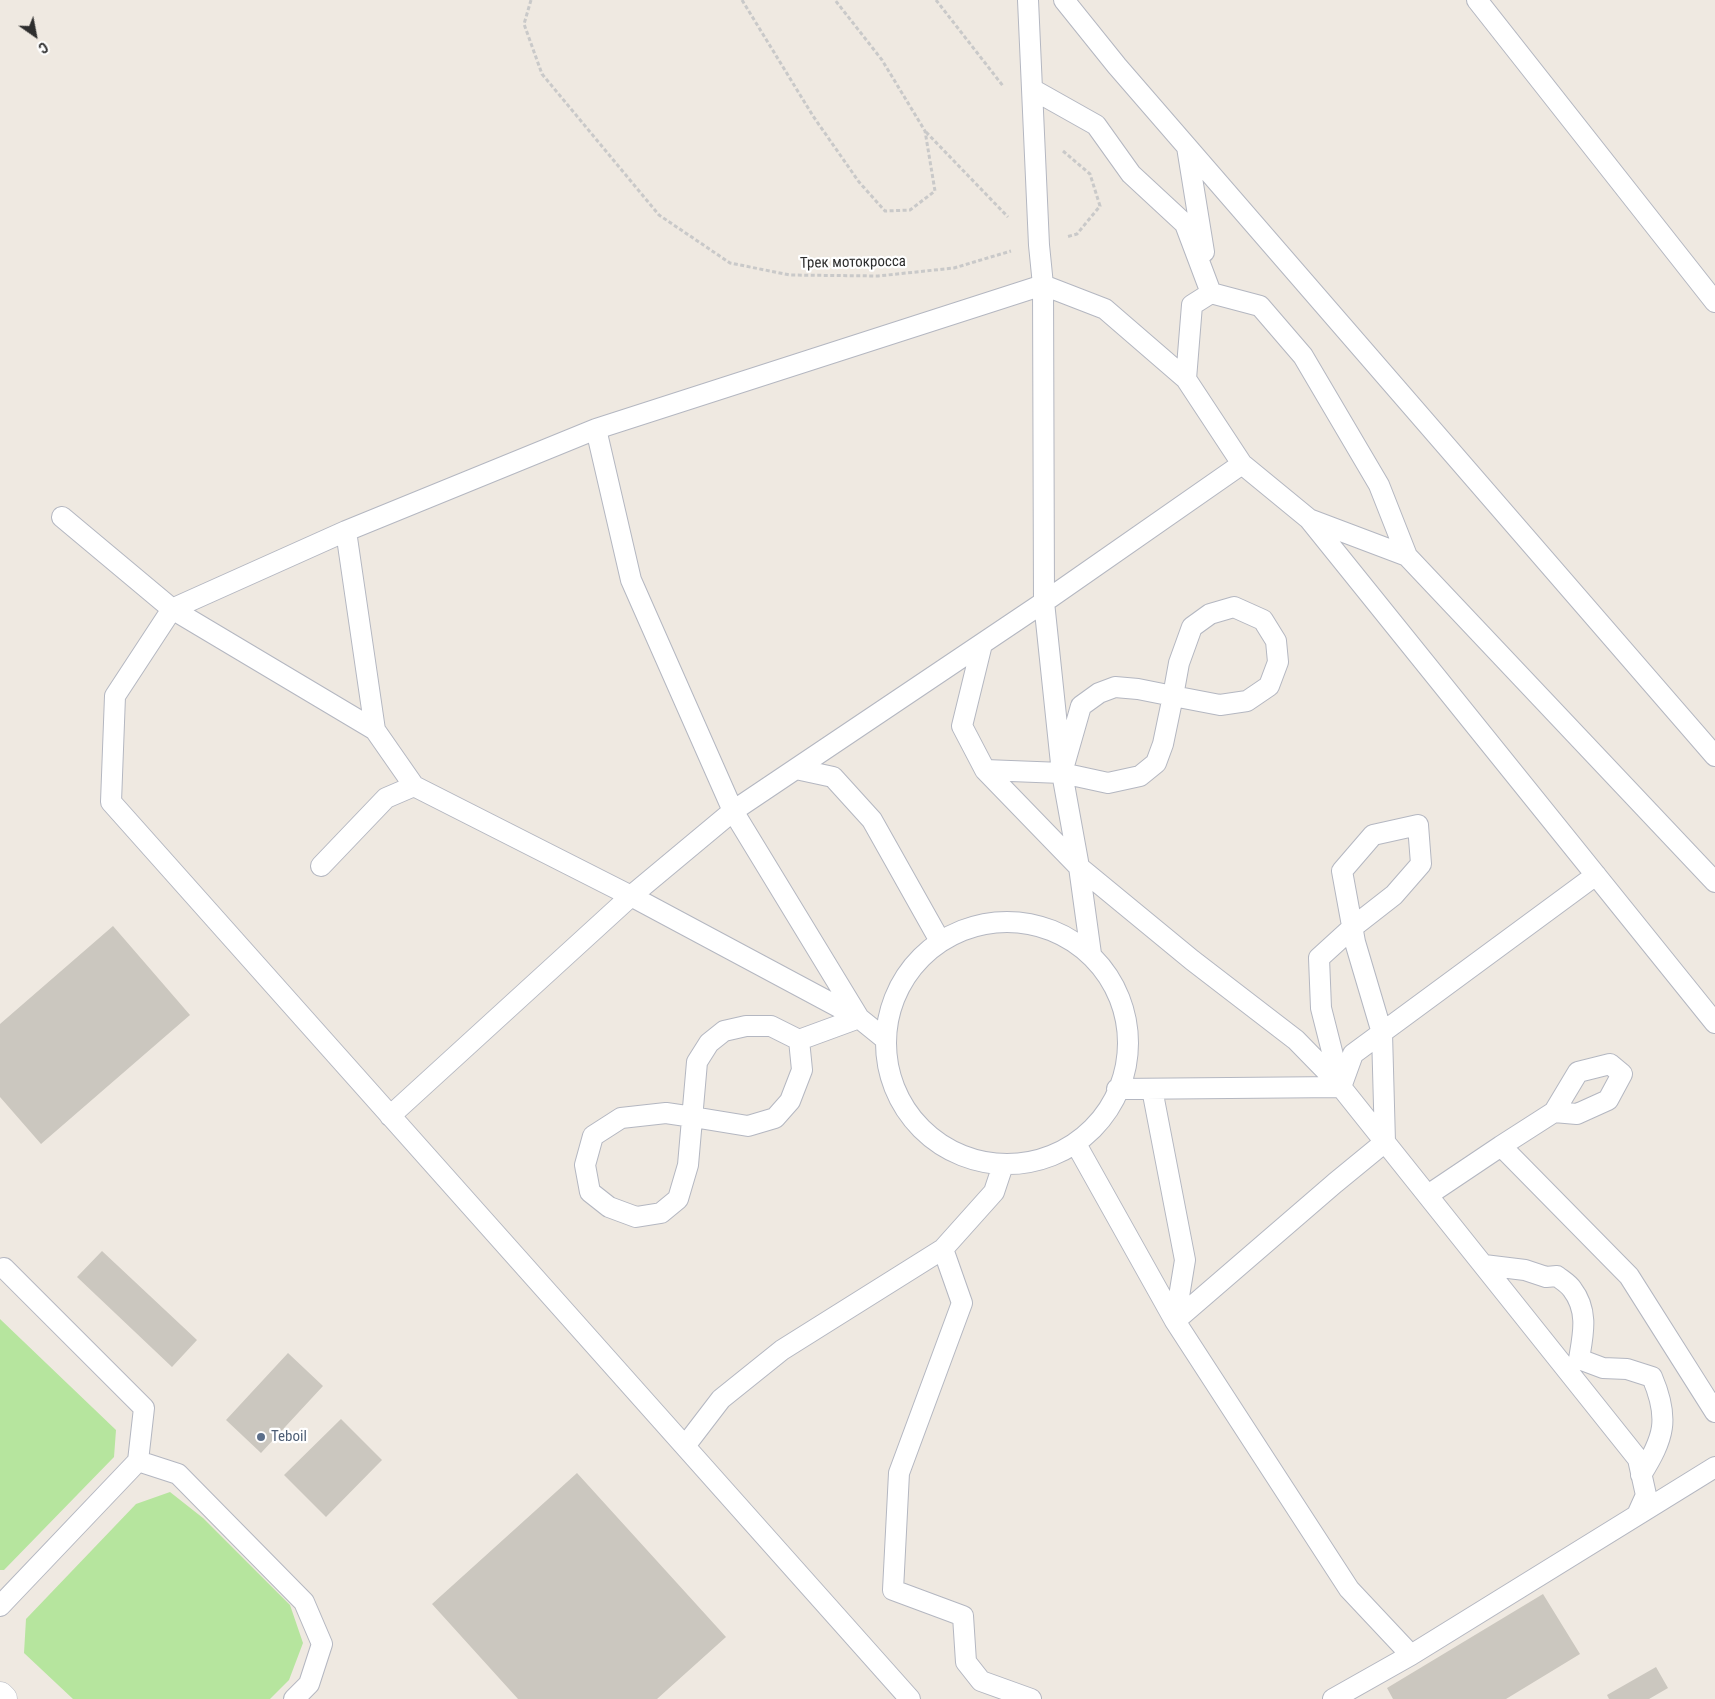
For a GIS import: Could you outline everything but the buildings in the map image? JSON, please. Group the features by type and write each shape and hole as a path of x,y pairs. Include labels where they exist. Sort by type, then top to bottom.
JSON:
{"street":[{"path":"0,1696 3,1699"}],"lane":[{"path":"1028,0 1039,244 1043,285 1044,602 1062,773 1079,867 1091,954"},
{"path":"1064,0 1117,66 1715,756"},
{"path":"1477,0 1715,302"},
{"path":"1032,89 1096,125 1130,174 1184,224 1211,293"},
{"path":"1187,146 1211,293"},
{"path":"910,1699 111,802 115,696 172,609 346,531 596,429 1043,285 1106,309 1186,379 1242,464 1309,519 1715,1023"},
{"path":"1186,379 1192,306 1211,293 1260,306 1303,356 1379,485 1407,556 1715,882"},
{"path":"596,429 631,580 733,811 859,1018"},
{"path":"390,1116 631,896 733,811 1044,602 1242,464"},
{"path":"62,517 172,609 375,730 414,786 631,896 859,1018 884,1039"},
{"path":"1309,519 1407,556"},
{"path":"346,531 375,730"},
{"path":"985,770 1062,773 1108,783 1140,776 1156,763 1163,744 1173,696 1179,663 1192,627 1210,614 1234,607 1263,620 1276,641 1278,662 1269,686 1247,701 1220,704 1173,696 1115,687 1099,693 1081,706 1062,773"},
{"path":"982,644 962,726 985,770 1079,867 1192,960 1296,1040 1342,1087 1638,1458 1646,1495 1637,1515"},
{"path":"796,769 833,778 872,820 940,941"},
{"path":"321,866 386,798 414,786"},
{"path":"1342,1087 1321,1008 1319,958 1352,927 1394,895 1421,864 1418,825 1373,835 1342,871 1352,927 1355,942 1382,1033 1386,1142"},
{"path":"1342,1087 1352,1054 1596,875"},
{"path":"999,921 1027,922 1066,935 1091,954 1116,988 1128,1022 1128,1065 1108,1113 1076,1144 1047,1159 1003,1165 969,1159 931,1139 910,1117 890,1079 884,1039 893,999 910,969 940,941 959,930 999,921"},
{"path":"799,1040 802,1070 790,1101 775,1118 748,1126 692,1117 666,1113 621,1118 593,1136 585,1165 590,1192 609,1207 636,1217 661,1212 678,1199 688,1164 692,1117 697,1062 709,1043 724,1031 746,1026 771,1026 799,1040 859,1018"},
{"path":"1117,1089 1342,1087"},
{"path":"1152,1089 1185,1260 1175,1322"},
{"path":"1428,1195 1554,1112"},
{"path":"1175,1322 1335,1183 1386,1142"},
{"path":"1076,1144 1175,1322 1349,1589 1411,1655"},
{"path":"1502,1146 1629,1276 1715,1412"},
{"path":"685,1446 721,1400 782,1350 943,1249 994,1192 1003,1165"},
{"path":"943,1249 962,1303 899,1473 893,1590 963,1616 966,1662 980,1681 1031,1699"},
{"path":"1484,1265 1525,1270 1546,1277 1557,1276 1572,1289 1583,1310 1584,1330 1578,1359 1603,1368 1627,1369 1652,1378 1661,1397 1663,1419 1657,1448 1642,1474"},
{"path":"0,1606 138,1461 144,1408 4,1268"},
{"path":"138,1461 178,1474 304,1602 322,1644 309,1684 294,1699"},
{"path":"1333,1699 1411,1655 1715,1467"}],"path":[{"name":"Трек мотокросса","path":"531,0 524,24 542,74 659,214 730,263 790,275 878,276 954,268 1009,251 1077,234 1100,206 1090,174 1033,124 936,0"},
{"path":"742,0 813,116 859,182 885,211 910,210 936,191 925,132"},
{"path":"835,0 882,60 925,132 995,204 1039,244"}],"green space":[{"path":"0,1319 116,1430 114,1457 4,1570 0,1570"},
{"path":"170,1492 203,1518 290,1605 303,1643 289,1680 270,1699 73,1699 24,1653 26,1619 136,1504"}],"place":[{"name":"Teboil","path":"261,1437"}]}
